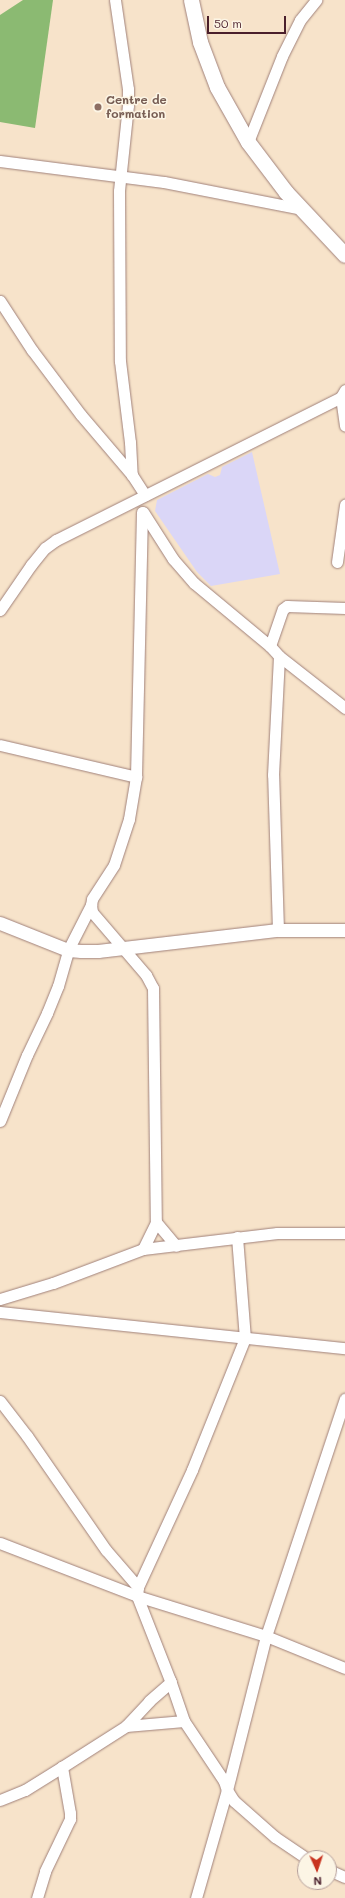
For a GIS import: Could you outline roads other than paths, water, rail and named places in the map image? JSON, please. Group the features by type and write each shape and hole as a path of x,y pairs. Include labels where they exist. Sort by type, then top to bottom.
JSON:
{"main road":[{"path":"191,0 200,42 217,87 248,142 286,192 345,255"}],"street":[{"path":"115,0 128,89 128,105 120,176 120,361 130,442 132,475 141,498 142,512 136,777 129,819 114,865 92,899 91,906 92,912 146,975 153,988 156,1222 143,1250"},
{"path":"248,142 282,56 300,20 316,0"},
{"path":"0,161 164,182 301,209"},
{"path":"0,301 32,350 82,415 132,475"},
{"path":"0,610 31,565 45,548 56,540 141,498 343,393 345,426"},
{"path":"337,562 345,505"},
{"path":"142,512 183,572 270,646 279,656 345,708"},
{"path":"270,646 283,609 287,606 345,608"},
{"path":"278,930 273,775 279,656"},
{"path":"0,745 136,777"},
{"path":"0,1121 27,1055 58,986 68,950 91,906"},
{"path":"0,924 68,950 98,951 278,930 345,930"},
{"path":"156,1222 176,1246"},
{"path":"0,1299 53,1283 143,1250 277,1233 345,1233"},
{"path":"137,1592 192,1470 245,1338 237,1237"},
{"path":"0,1312 345,1348"},
{"path":"196,1898 227,1790 266,1636 345,1399"},
{"path":"0,1401 27,1436 137,1592 184,1721 224,1781 227,1790 234,1801 275,1836 297,1852"},
{"path":"0,1543 266,1636 345,1668"},
{"path":"0,1800 25,1790 126,1726 148,1701 171,1682"},
{"path":"126,1726 184,1721"},
{"path":"37,1898 45,1871 70,1819 62,1767"}],"place":[{"name":"Centre de formation","path":"98,107"}]}
